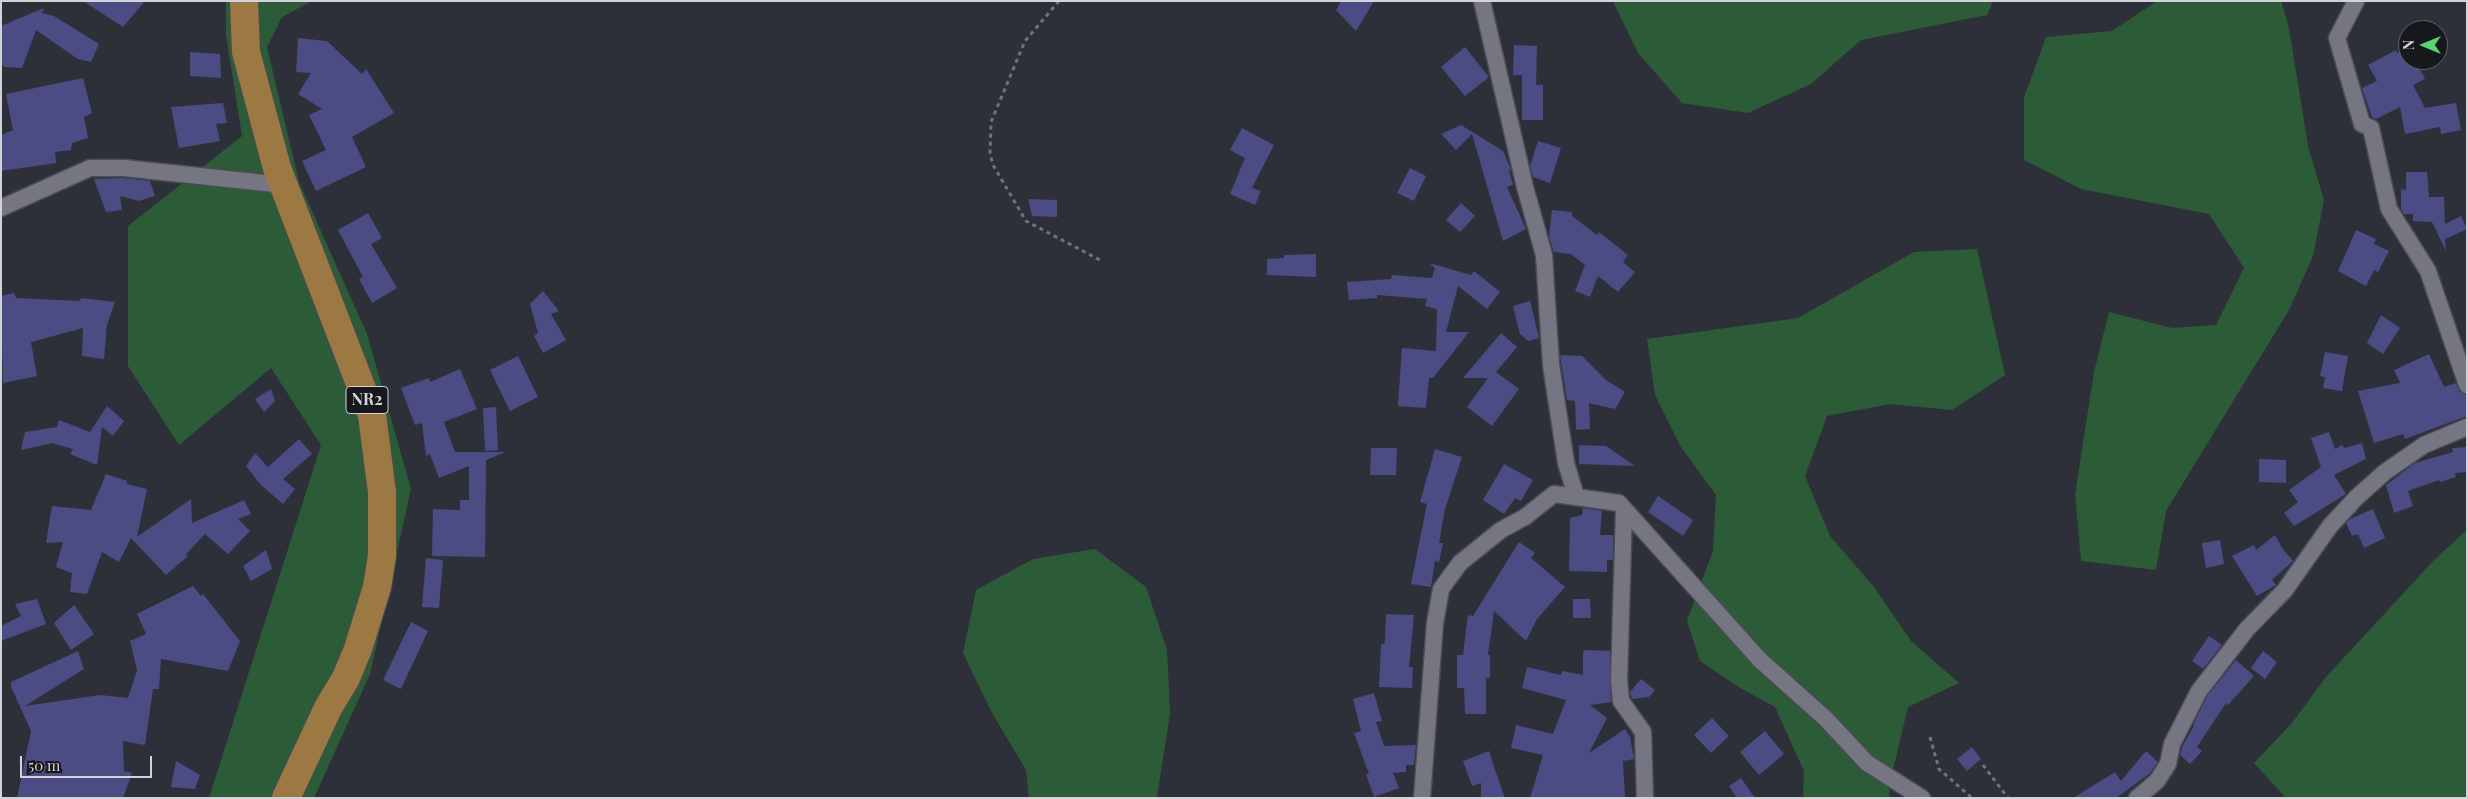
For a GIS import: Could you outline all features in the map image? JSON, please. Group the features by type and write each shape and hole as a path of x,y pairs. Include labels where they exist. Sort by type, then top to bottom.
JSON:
{"highway":[{"name":"NR2","path":"244,1 246,52 277,168 372,415 382,492 384,538 377,587 358,649 346,678 328,708 286,798"}],"street":[{"path":"1482,1 1525,187 1544,254 1551,365 1566,463 1576,496"},
{"path":"2356,1 2337,38 2362,124 2371,128 2390,210 2428,271 2467,384"},
{"path":"1,208 90,168 124,168 284,185"},
{"path":"2137,798 2157,781 2168,764 2172,744 2199,691 2247,629 2285,590 2330,526 2384,472 2424,445 2467,427"},
{"path":"1422,798 1435,623 1441,589 1460,563 1500,530 1524,517 1554,494 1619,503 1760,660 1826,719 1867,763 1922,798"},
{"path":"1624,510 1618,680 1621,701 1642,732 1644,798"}],"path":[{"path":"1059,1 1025,41 991,122 990,153 993,165 1026,221 1100,260"},
{"path":"1930,737 1939,769 1972,798"},
{"path":"1983,765 2008,798"}],"green space":[{"path":"226,1 317,1 310,2 282,17 267,47 299,182 367,334 411,489 370,674 314,798 209,798 321,445 271,368 179,445 128,366 128,226 242,136 226,35"},
{"path":"1613,1 1993,1 1987,15 1861,40 1811,84 1748,113 1682,103 1638,53"},
{"path":"2157,1 2281,1 2289,28 2308,146 2324,200 2313,256 2289,310 2166,511 2156,570 2081,561 2075,495 2094,372 2109,312 2172,328 2216,325 2244,268 2209,214 2081,189 2024,160 2024,97 2046,37 2112,31"},
{"path":"1977,249 2005,375 1952,410 1890,404 1827,416 1805,476 1830,536 1874,587 1911,641 1959,683 1908,707 1889,787 1890,798 1803,798 1804,771 1775,707 1740,688 1700,661 1687,621 1713,551 1716,495 1681,447 1655,395 1647,339 1798,318 1914,252"},
{"path":"2467,530 2467,798 2286,798 2254,763 2292,723 2326,677 2435,559"},
{"path":"1095,549 1146,587 1167,650 1170,713 1157,798 1029,798 1026,770 992,713 963,653 976,590 1033,559"}],"building":[{"path":"83,1 145,1 123,27"},
{"path":"1341,1 1374,1 1356,31 1336,10"},
{"path":"44,8 42,13 54,16 99,44 91,62 78,59 36,30 22,68 4,67 1,62 1,26"},
{"path":"298,38 327,41 362,74 366,69 394,113 352,137 366,167 316,191 302,161 326,150 309,115 322,109 298,94 311,73 296,72"},
{"path":"1514,45 1537,46 1536,85 1543,85 1543,120 1522,120 1522,75 1513,75"},
{"path":"1465,47 1489,77 1465,96 1441,67"},
{"path":"2396,50 2398,70 2420,70 2425,79 2413,85 2425,108 2456,103 2461,130 2441,134 2440,127 2405,134 2400,107 2376,119 2372,117 2362,88 2377,81 2368,65"},
{"path":"190,52 220,54 221,78 190,76"},
{"path":"83,78 92,113 84,117 88,138 72,143 71,150 55,152 56,163 1,171 1,135 13,130 6,94"},
{"path":"223,103 227,123 216,124 220,141 179,148 171,107"},
{"path":"1461,125 1503,151 1511,170 1509,170 1513,185 1507,187 1526,229 1503,241 1472,134 1456,150 1441,134"},
{"path":"1242,128 1274,145 1252,188 1261,191 1255,205 1230,194 1245,158 1230,150"},
{"path":"1538,141 1561,148 1550,183 1533,177 1530,166"},
{"path":"1410,168 1426,176 1414,201 1397,193"},
{"path":"2406,172 2427,172 2429,197 2444,197 2445,224 2461,216 2467,229 2445,239 2446,251 2432,222 2413,221 2413,214 2404,214 2401,209 2401,189 2406,190"},
{"path":"123,178 150,181 155,196 139,201 120,196 122,210 106,212 94,179"},
{"path":"1028,199 1057,200 1057,217 1032,216"},
{"path":"1461,203 1475,216 1460,232 1446,220"},
{"path":"1552,210 1572,212 1572,216 1597,235 1599,232 1628,255 1623,262 1635,272 1618,292 1598,276 1590,297 1575,291 1585,265 1571,254 1554,252 1549,237"},
{"path":"368,213 382,238 371,244 397,288 372,303 359,279 363,277 338,230"},
{"path":"2356,230 2376,239 2374,244 2389,251 2378,272 2374,270 2366,286 2338,271"},
{"path":"1316,254 1316,277 1267,275 1267,259 1284,258 1284,255"},
{"path":"1429,263 1471,275 1474,271 1500,292 1487,309 1458,286 1446,332 1469,332 1433,378 1429,378 1426,408 1398,406 1402,348 1436,351 1437,309 1425,306 1427,299 1377,295 1377,298 1349,300 1347,282 1391,279 1392,275 1432,278 1435,268"},
{"path":"543,291 559,311 551,314 566,340 543,353 534,336 538,333 530,304"},
{"path":"14,293 16,298 80,301 81,298 115,302 107,325 104,359 82,356 83,328 31,342 37,376 3,383 1,296"},
{"path":"1530,301 1539,338 1528,341 1520,334 1513,306"},
{"path":"2381,315 2400,328 2383,354 2367,343"},
{"path":"1501,333 1517,347 1496,372 1519,389 1492,426 1467,407 1488,378 1463,378"},
{"path":"2325,352 2348,356 2342,391 2323,388 2325,377 2320,376"},
{"path":"2429,354 2444,387 2456,383 2460,392 2467,395 2467,416 2405,439 2403,434 2374,443 2358,391 2400,383 2394,370"},
{"path":"1560,355 1582,356 1606,380 1625,392 1615,409 1589,403 1590,429 1576,430 1575,401 1567,400"},
{"path":"518,356 538,397 510,411 490,370"},
{"path":"460,369 477,409 444,422 455,452 506,452 486,460 485,557 432,556 433,509 460,510 460,500 469,500 469,466 439,478 430,454 426,456 422,423 415,425 401,388 429,378 430,382"},
{"path":"271,389 275,401 264,412 255,399"},
{"path":"107,406 124,421 113,436 102,427 97,465 70,454 73,449 52,443 21,450 25,432 57,427 59,420 90,432"},
{"path":"496,407 498,450 485,451 483,408"},
{"path":"2329,432 2335,449 2342,445 2344,448 2362,443 2366,459 2334,475 2346,494 2294,526 2284,513 2298,502 2289,490 2321,467 2311,438"},
{"path":"299,439 312,454 283,479 295,489 283,504 261,485 246,466 255,453 268,467"},
{"path":"1579,445 1606,446 1635,466 1579,464"},
{"path":"2467,447 2467,472 2455,473 2456,477 2440,482 2439,480 2408,491 2413,506 2394,513 2386,485 2415,463 2453,452 2452,448"},
{"path":"1371,448 1397,448 1396,475 1370,475"},
{"path":"1435,449 1462,457 1445,509 1439,543 1443,543 1439,562 1435,561 1431,587 1411,584 1427,504 1420,502"},
{"path":"2259,459 2286,460 2286,483 2259,482"},
{"path":"1504,464 1533,480 1521,501 1515,498 1504,514 1483,500"},
{"path":"106,474 127,481 127,484 147,489 137,537 191,499 192,523 244,500 251,514 238,519 250,531 228,554 205,534 186,554 188,556 166,575 131,538 119,562 102,552 87,594 70,592 72,573 56,567 63,542 46,543 52,506 91,510"},
{"path":"1658,496 1693,520 1683,536 1648,512"},
{"path":"1583,508 1602,511 1600,535 1613,535 1613,560 1607,560 1607,572 1569,571 1570,518 1582,515"},
{"path":"2373,509 2385,538 2364,548 2358,534 2352,536 2346,523 2350,519"},
{"path":"2275,535 2282,548 2293,561 2272,580 2276,585 2257,596 2232,556 2254,545 2256,550"},
{"path":"2220,540 2224,564 2206,568 2202,543"},
{"path":"1519,542 1535,553 1531,558 1565,587 1537,619 1526,641 1494,611 1488,655 1490,655 1490,678 1486,678 1486,714 1465,714 1464,688 1457,688 1457,655 1463,655 1468,615 1473,616"},
{"path":"266,550 272,569 251,581 243,566"},
{"path":"426,558 443,560 439,608 422,607"},
{"path":"193,586 201,596 203,594 240,641 228,671 161,659 159,689 153,689 145,745 123,741 124,771 132,773 123,798 17,798 31,731 11,687 11,682 78,651 84,669 25,706 100,695 128,698 137,670 130,641 146,634 137,614"},
{"path":"37,599 46,624 1,641 1,626 21,616 15,604"},
{"path":"1573,599 1590,599 1591,618 1573,618"},
{"path":"74,605 94,634 71,650 54,623"},
{"path":"1386,614 1414,615 1409,667 1413,667 1412,688 1379,687 1381,644 1384,644 1385,640"},
{"path":"411,622 428,631 401,689 383,680"},
{"path":"2209,636 2222,645 2203,669 2192,661"},
{"path":"1585,650 1610,651 1611,702 1590,705 1607,718 1589,753 1625,729 1630,737 1634,759 1623,761 1625,798 1530,798 1543,755 1511,748 1516,725 1553,734 1566,700 1522,688 1527,667 1561,675 1562,671 1583,675 1583,652"},
{"path":"2263,651 2277,662 2265,679 2251,668"},
{"path":"2236,660 2254,676 2228,705 2226,703 2197,747 2202,751 2190,764 2180,755 2182,747 2194,726 2207,696"},
{"path":"1641,679 1655,690 1649,697 1632,699 1630,692"},
{"path":"1374,693 1382,721 1376,722 1384,746 1416,745 1414,765 1406,765 1406,772 1393,773 1399,788 1374,797 1366,774 1369,774 1354,733 1361,731 1353,699"},
{"path":"1712,718 1729,736 1711,753 1694,735"},
{"path":"1765,731 1784,754 1759,775 1740,752"},
{"path":"1972,747 1981,759 1967,771 1957,759"},
{"path":"1489,751 1505,798 1481,798 1481,783 1472,786 1463,761"},
{"path":"2146,751 2158,762 2149,774 2116,798 2073,798 2115,772 2121,781"},
{"path":"176,761 200,775 195,789 171,787"},
{"path":"1741,778 1755,798 1737,798 1729,786"}]}
